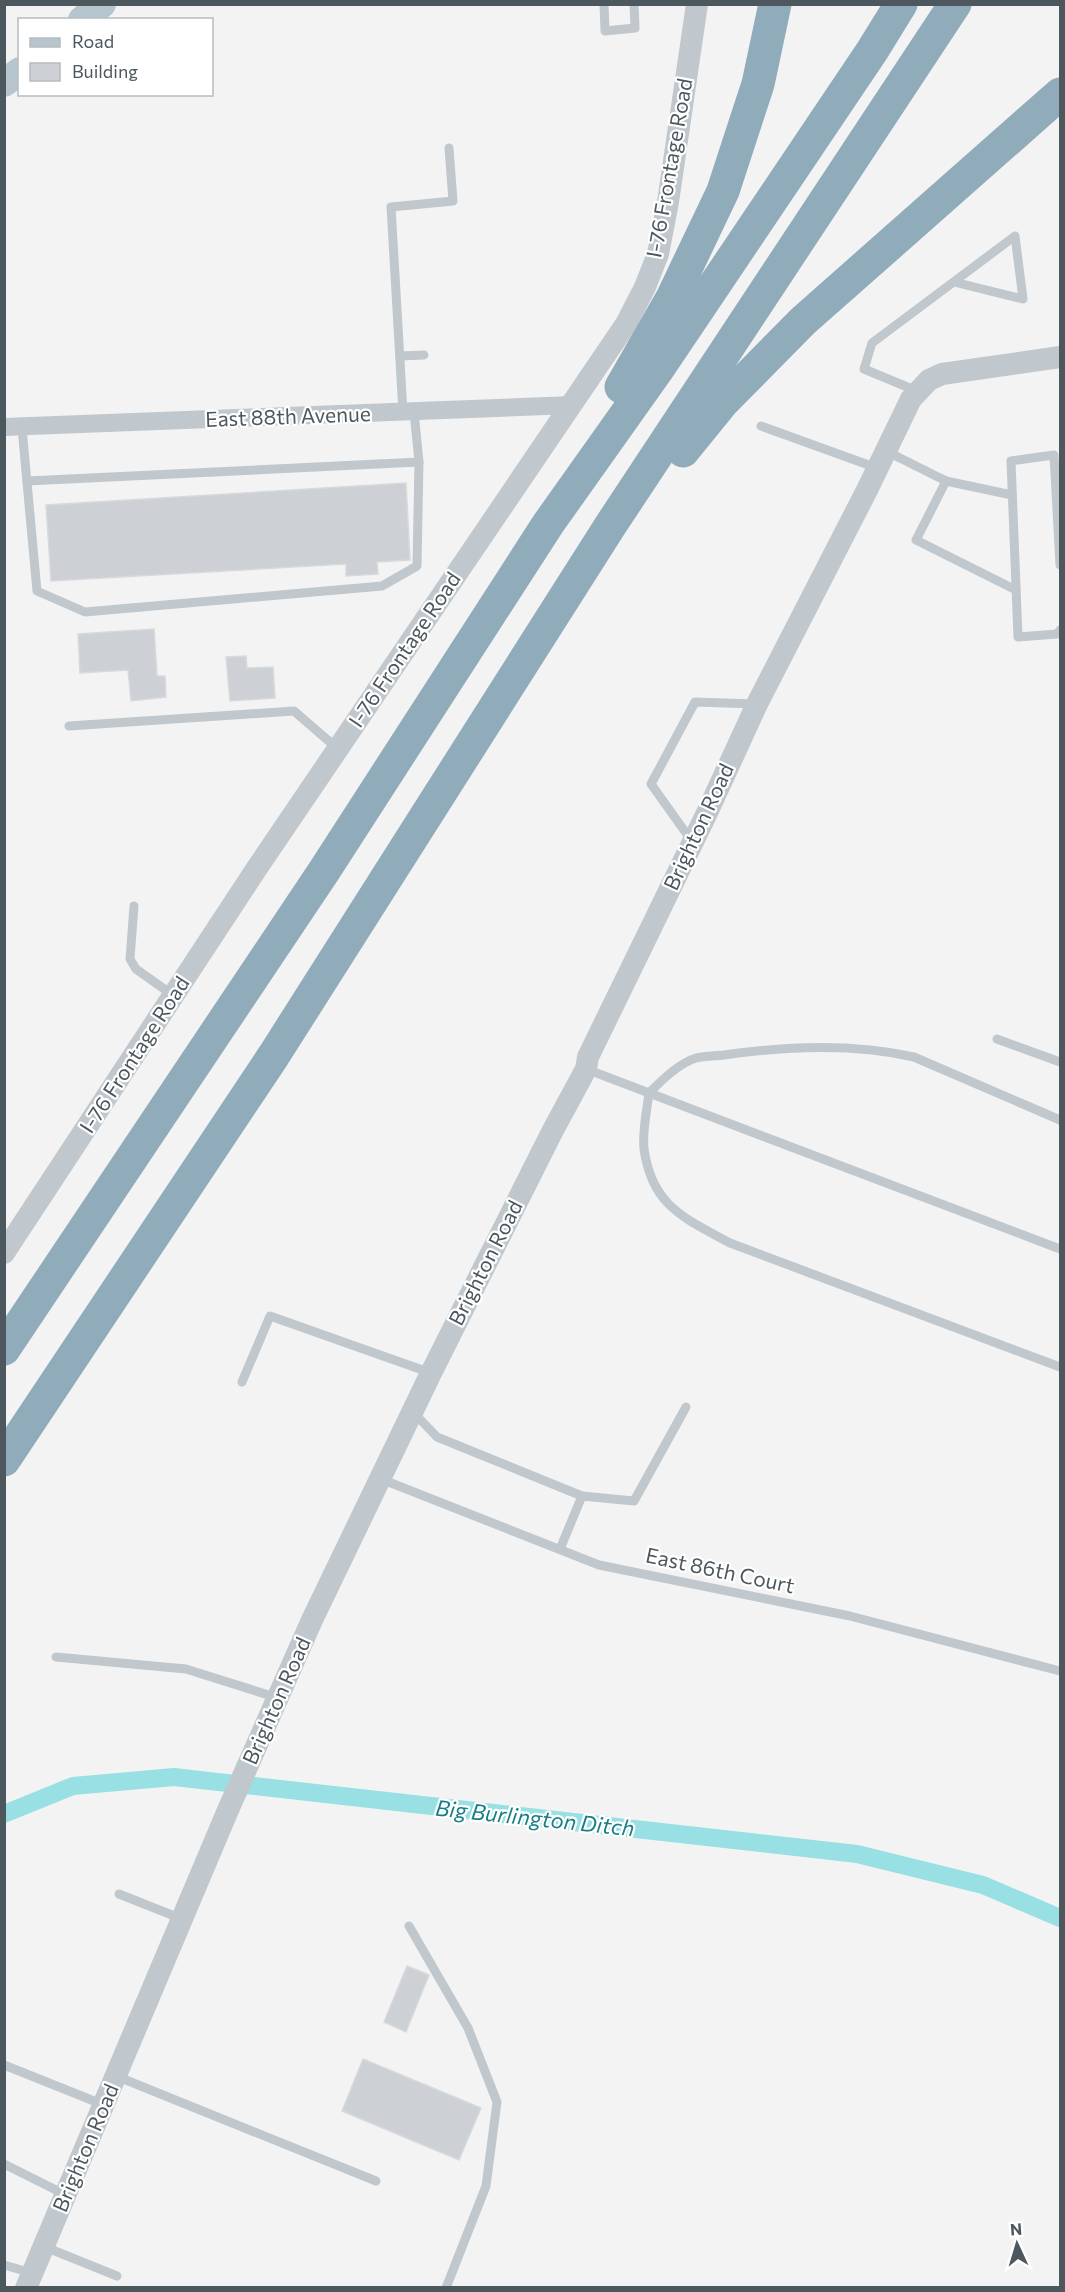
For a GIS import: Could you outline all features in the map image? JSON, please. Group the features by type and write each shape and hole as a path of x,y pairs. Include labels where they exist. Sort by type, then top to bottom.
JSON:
{"highway":[{"path":"548,524 578,454 667,308 723,191 758,84 775,4"},
{"path":"4,1349 324,871 548,524 665,359 866,61 901,4"},
{"path":"4,1460 274,1055 610,526 955,4"},
{"path":"552,620 595,579 688,443 763,360 851,277 1060,94"}],"main road":[{"path":"84,18 102,4"},
{"path":"4,83 18,72"}],"street":[{"name":"I-76 Frontage Road","path":"4,1253 338,749 626,324 645,287 658,254 668,202 697,4"},
{"name":"Brighton Road","path":"29,2280 45,2247 228,1810 312,1620 431,1373 586,1069 588,1057 693,842 757,704 917,391 935,376 951,372 1060,357"},
{"name":"East 88th Avenue","path":"13,427 572,405"}],"lane":[{"path":"604,4 605,31 635,28 634,4"},
{"path":"13,427 27,481 37,591 85,612 382,586 417,566 419,462 408,412 400,356 391,207 453,201 449,148"},
{"path":"917,391 864,369 872,343 1015,236 1023,299 954,282"},
{"path":"400,356 424,355"},
{"path":"760,426 881,459 946,481 1012,495"},
{"path":"1060,565 1054,455 1011,461 1018,637 1057,634 1060,630"},
{"path":"27,481 419,462"},
{"path":"946,481 916,540 1016,590"},
{"path":"693,842 651,784 695,702 757,704"},
{"path":"69,726 294,711 338,749"},
{"path":"134,906 130,959 136,969 174,996"},
{"path":"997,1039 1060,1062"},
{"path":"1060,1120 914,1057 859,1048 809,1047 748,1051 694,1059 665,1077 649,1093 644,1147 653,1185 667,1205 689,1221 730,1243 1060,1367"},
{"path":"586,1069 1060,1249"},
{"path":"242,1382 270,1316 431,1373"},
{"path":"413,1412 437,1437 582,1496 634,1501 686,1407"},
{"name":"East 86th Court","path":"381,1479 599,1564 850,1616 1060,1671"},
{"path":"560,1549 582,1496"},
{"path":"56,1657 186,1669 278,1698"},
{"path":"118,1894 182,1919"},
{"path":"409,1926 468,2028 497,2102 486,2186 447,2288"},
{"path":"4,2065 104,2105"},
{"path":"116,2076 376,2181"},
{"path":"4,2164 66,2195"},
{"path":"45,2247 117,2276"},
{"path":"4,2265 29,2280"}],"building":[{"path":"406,483 410,560 377,562 378,574 346,576 346,564 51,581 46,505"},
{"path":"154,629 157,676 165,676 166,697 131,701 128,670 80,673 78,634"},
{"path":"246,656 247,668 273,667 275,698 230,701 226,657"},
{"path":"407,1966 429,1975 406,2032 384,2022"},
{"path":"363,2059 481,2108 459,2160 342,2111"}],"waterway":[{"name":"Big Burlington Ditch","path":"4,1814 73,1786 174,1777 857,1854 983,1885 1060,1918"}]}
